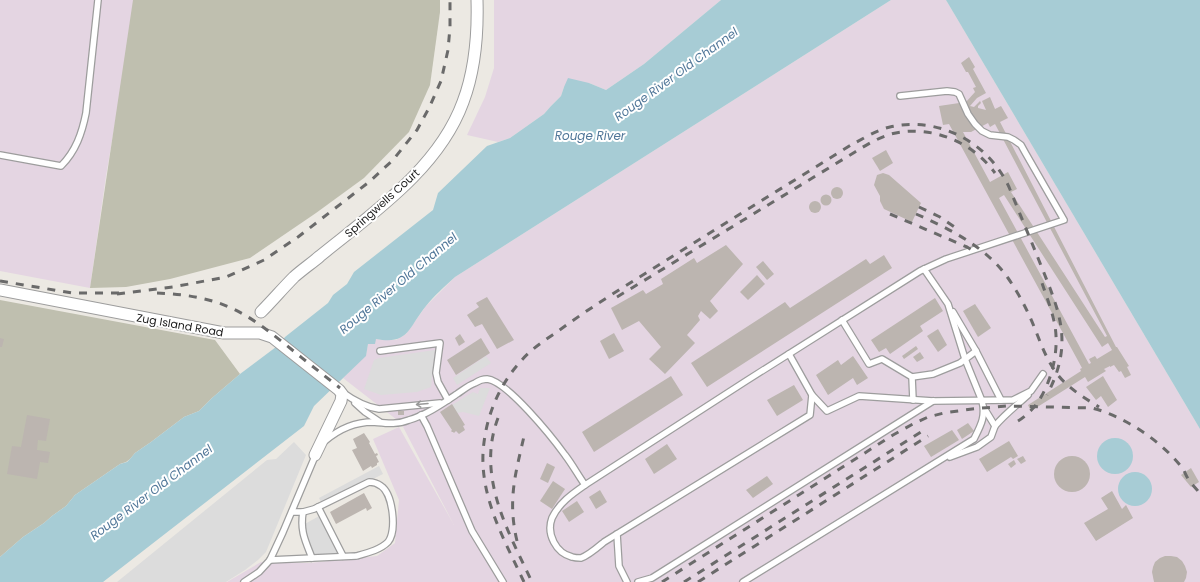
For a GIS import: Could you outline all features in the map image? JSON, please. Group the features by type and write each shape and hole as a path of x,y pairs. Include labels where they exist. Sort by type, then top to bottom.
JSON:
{"street":[{"name":"Springwells Court","path":"261,312 294,277 369,217 406,184 430,159 447,135 463,102 475,55 477,0"},
{"name":"Zug Island Road","path":"0,290 224,333 260,333 272,337 342,392"},
{"path":"315,455 342,398 342,392"}],"lane":[{"path":"0,155 61,166 70,156 82,131 86,113 98,0"},
{"path":"812,395 810,415 617,534 581,558 574,558 565,555 556,547 552,538 552,518 566,499 585,485 924,269 946,259 1064,220 1020,146 1008,137 990,135 982,131 968,114 959,94 947,91 900,96"},
{"path":"924,269 948,304 976,351 1001,400"},
{"path":"948,304 965,359 984,408 995,426"},
{"path":"842,320 869,364 882,359 912,377 933,374 960,363 976,351"},
{"path":"380,351 440,343 436,373 445,401"},
{"path":"789,354 812,395 827,411 859,396 933,401 982,401 1013,400 1031,391"},
{"path":"938,462 977,447 991,437 995,426 1004,415 1015,407 1031,391 1043,374"},
{"path":"912,377 913,400"},
{"path":"244,582 259,572 270,560 292,512 315,455 331,435 344,428 369,422 401,423 421,415 475,383 486,379 497,383 512,394 565,454 585,485"},
{"path":"342,392 355,401 373,408 445,401"},
{"path":"342,392 365,412 382,423"},
{"path":"638,582 652,578 933,401"},
{"path":"743,582 974,439 983,421 984,408"},
{"path":"421,415 472,531 503,582"},
{"path":"270,560 356,556 368,553 378,548 387,542 392,535 393,528 391,507 387,494 382,486 376,482 369,482 318,507 303,512 292,512"},
{"path":"318,507 343,556"},
{"path":"303,512 301,523 302,529 312,558"},
{"path":"617,534 619,566 628,582"}],"shaded area":[{"path":"0,0 136,0 106,176 90,288 0,271"},
{"path":"133,0 440,0 440,12 430,85 409,132 364,178 250,258 170,279 126,287 90,288"},
{"path":"494,0 721,0 644,64 606,90 589,83 564,87 561,96 544,114 510,138 498,142 467,135 485,97 494,68"},
{"path":"891,0 946,0 1200,429 1200,582 227,582 261,562 309,563 377,556 395,543 399,500 373,439 399,427 454,525 401,423 343,378 366,355 368,344 376,339 396,340 406,334 426,306 455,277"},
{"path":"0,300 215,340 240,374 199,411 184,417 135,453 126,462 120,464 75,495 66,506 23,537 0,557"},
{"path":"435,350 431,387 417,392 381,395 364,389 374,360"},
{"path":"486,356 491,363 457,385 453,378"},
{"path":"480,388 490,388 479,416 463,412 457,413 452,405 473,392 478,394"},
{"path":"294,442 306,455 266,552 258,560 226,582 117,582 267,460 276,459"},
{"path":"379,466 383,474 322,504 319,498"},
{"path":"321,515 340,554 313,556 303,525"}],"water":[{"name":"Rouge River","path":"721,0 891,0 455,277 429,302 411,328 402,337 387,340 376,339 375,344 368,344 366,356 314,406 304,426 103,582 0,582 0,557 23,537 66,506 75,495 120,464 127,462 135,453 184,417 199,411 240,374 280,344 285,337 328,303 333,295 347,284 354,272 433,210 438,193 487,146 510,138 544,114 561,96 568,78 589,83 606,90 644,64"},
{"path":"946,0 1200,0 1200,429"},
{"path":"1115,438 1125,441 1130,446 1133,456 1130,466 1125,471 1115,474 1105,471 1100,466 1097,456 1100,446 1105,441"},
{"path":"1132,472 1138,472 1142,473 1149,479 1152,489 1151,496 1145,503 1138,506 1132,506 1128,505 1121,499 1118,492 1118,486 1119,482 1125,475"}],"building":[{"path":"969,57 975,67 973,69 986,93 977,98 970,106 974,107 980,101 981,103 978,108 986,110 982,101 990,97 995,109 1001,106 1008,118 1000,122 1116,347 1129,366 1127,367 1131,375 1125,378 1121,371 1119,372 1114,365 1110,366 1104,369 1106,371 1088,382 1085,377 1031,411 1028,405 1081,371 1080,369 1082,368 949,124 943,125 939,106 966,102 975,92 973,88 976,87 961,63","holes":["988,123 990,127 995,124 1107,336 1105,337 1011,192 1017,189 1008,172 990,182 963,132 971,132","1004,195 1102,347 1108,343 1112,350 1097,359 1095,356 1089,359 1091,363 1089,364 999,198"]},
{"path":"886,150 893,163 880,171 872,158"},
{"path":"883,173 889,175 921,203 912,222 884,209 880,201 880,196 874,185 877,175"},
{"path":"837,187 841,189 843,193 841,197 837,199 833,197 831,193 833,189"},
{"path":"826,194 830,196 832,200 830,204 826,206 822,204 820,200 822,196"},
{"path":"813,201 817,201 821,207 817,213 813,213 809,209 809,205"},
{"path":"726,245 743,264 710,301 718,311 710,319 701,311 698,316 700,320 687,335 695,343 665,374 649,359 661,347 639,321 622,330 611,308 643,290 646,294 663,284 661,279 694,258 697,263"},
{"path":"884,255 892,268 707,387 691,363 785,302 790,308 866,259 870,264"},
{"path":"763,261 774,274 767,280 756,267"},
{"path":"757,275 765,284 748,300 740,292"},
{"path":"487,297 514,340 497,349 482,324 475,327 467,315 479,307 476,303"},
{"path":"935,298 943,311 920,326 923,331 890,354 886,348 879,352 871,340"},
{"path":"975,304 991,328 978,337 963,311"},
{"path":"938,329 947,345 938,352 927,336"},
{"path":"614,333 624,351 609,359 600,341"},
{"path":"460,334 465,342 459,346 455,338"},
{"path":"0,338 4,339 2,347 0,347"},
{"path":"481,338 490,353 456,375 447,360"},
{"path":"916,346 918,349 904,359 902,356"},
{"path":"920,352 924,358 917,362 913,357"},
{"path":"853,356 868,378 857,385 853,378 828,395 816,375 838,360 841,365"},
{"path":"671,376 683,395 594,452 582,432"},
{"path":"1103,376 1117,400 1108,407 1101,396 1096,400 1086,387"},
{"path":"794,385 803,400 777,416 767,400"},
{"path":"452,404 465,425 463,426 465,430 459,434 456,431 454,433 451,431 452,430 440,412"},
{"path":"398,411 404,411 404,415 398,415"},
{"path":"27,415 50,419 46,441 38,440 37,450 50,452 48,463 40,462 37,479 7,474 12,446 21,447"},
{"path":"968,423 974,431 962,439 957,430"},
{"path":"952,430 959,440 931,457 924,446"},
{"path":"364,433 375,454 377,453 378,455 376,456 379,462 372,468 371,466 363,471 352,450 357,448 353,439"},
{"path":"1009,441 1018,456 1013,459 1011,457 987,472 979,459"},
{"path":"667,444 677,459 654,474 645,459"},
{"path":"1023,456 1026,461 1021,464 1017,459"},
{"path":"1072,456 1082,459 1087,464 1090,474 1087,484 1082,489 1072,492 1062,489 1057,484 1054,474 1057,464 1062,459"},
{"path":"1014,460 1016,464 1011,468 1008,464"},
{"path":"547,463 555,467 548,483 540,479"},
{"path":"1191,468 1199,482 1191,487 1181,475"},
{"path":"767,476 773,484 753,498 746,490"},
{"path":"553,481 565,489 552,509 540,501"},
{"path":"600,490 607,502 596,509 589,497"},
{"path":"1112,491 1122,509 1126,505 1133,518 1096,541 1084,523 1108,509 1101,498"},
{"path":"364,493 372,508 367,511 366,508 336,524 330,512"},
{"path":"577,501 584,512 569,522 562,511"},
{"path":"1165,556 1177,557 1182,561 1187,572 1184,582 1154,582 1152,572 1155,562"}],"railway":[{"path":"117,294 173,287 226,277 264,260 298,237 369,182 393,160 417,130 429,108 441,81 448,50 450,0"},
{"path":"524,582 502,536 490,504 483,470 484,440 490,416 499,392 513,371 525,356 535,348 603,300 851,145 885,128 908,125 926,125 944,129 975,145 1000,171 1009,187 1047,281 1058,313 1062,344 1060,359 1047,395"},
{"path":"617,297 863,147 891,134 905,131 920,131 949,138 974,152 995,173"},
{"path":"919,207 940,217 959,230"},
{"path":"890,214 967,247 975,252"},
{"path":"916,214 942,226 966,240 978,248 999,267 1016,290 1032,322 1046,356 1059,377 1070,387 1099,407"},
{"path":"0,281 72,293 123,293"},
{"path":"1018,421 1034,407 1043,393 1048,383 1056,352 1056,331 1054,321 1042,283"},
{"path":"157,293 202,298 237,311 265,329 340,388"},
{"path":"662,582 893,435 928,417 944,413 1006,406 1092,408 1117,417 1142,431 1154,440 1175,459 1200,494"},
{"path":"498,418 492,440 491,461 493,482 505,523 532,582"},
{"path":"684,582 924,430"},
{"path":"517,541 514,526 513,499 516,473 525,432"},
{"path":"698,582 928,436"}],"water label":[{"name":"Rouge River Old Channel","path":"676,74"},
{"name":"Rouge River Old Channel","path":"398,283"},
{"name":"Rouge River Old Channel","path":"151,492"}]}
